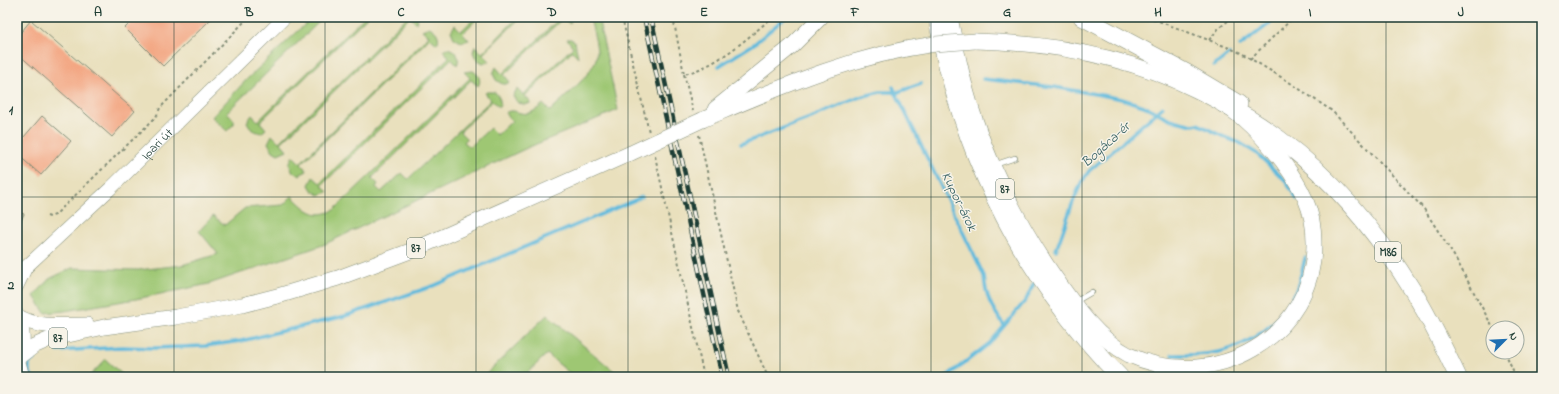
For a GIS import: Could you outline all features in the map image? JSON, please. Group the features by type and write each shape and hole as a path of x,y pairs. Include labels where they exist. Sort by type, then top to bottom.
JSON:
{"highway":[{"path":"937,17 939,32 955,96 966,130 986,180 1001,212 1049,292 1083,336 1120,377"},
{"path":"1082,17 1176,67 1238,103 1272,126 1291,147"},
{"name":"M86","path":"1223,104 1254,121 1291,147 1340,193 1364,221 1391,257 1422,305 1458,377"}],"main road":[{"name":"87","path":"720,109 792,46 821,17"},
{"name":"87","path":"17,359 39,343 104,327 176,318 242,305 338,278 413,250 631,153 698,115 720,109 838,66 903,49 935,44 975,41 1044,46 1099,56 1162,75 1183,84 1223,104 1243,119 1276,154 1300,187 1309,207 1313,226 1314,258 1310,279 1295,311 1276,334 1262,346 1225,363 1211,367 1185,369 1155,365 1128,355 1106,339 1074,303 1026,232 994,165 972,109 960,66 950,17"},
{"name":"87","path":"17,316 28,322 38,324 104,327"},
{"path":"17,316 23,334 22,347 17,359 22,377"}],"street":[{"name":"Ipari út","path":"17,286 21,270 112,187 285,17"}],"lane":[{"path":"994,165 1016,158"},
{"path":"1074,303 1092,292"}],"path":[{"path":"622,17 649,130"},
{"path":"673,17 684,74 698,115"},
{"path":"684,74 697,71 709,65 738,45 773,17"},
{"path":"1148,17 1241,53 1286,80 1332,112 1424,209 1456,259 1489,320"},
{"path":"1209,40 1219,28 1233,17"},
{"path":"1250,59 1294,17"},
{"path":"47,216 50,217 55,214 156,118 160,108 245,21"},
{"path":"700,139 738,312 768,377"},
{"path":"655,159 704,377"},
{"path":"1509,360 1516,377"}],"green space":[{"path":"313,17 324,17 227,112 234,120 234,124 227,131 212,117 248,78"},
{"path":"364,17 367,17 260,122 266,129 261,133 252,130 247,122 252,115 258,121"},
{"path":"407,17 410,17 281,143 287,150 278,154 273,151 268,143 272,135 279,142"},
{"path":"410,17 418,17 416,23"},
{"path":"476,17 479,17 463,33 469,40 461,42 454,38 451,31 455,25 461,31"},
{"path":"518,17 521,17 483,54 490,61 483,63 476,59 473,52 475,46 482,53"},
{"path":"561,17 571,17 570,24 563,18 504,75 510,82 502,84 496,80 493,74 496,67 502,74"},
{"path":"590,17 598,17 618,110 527,148 323,245 209,284 136,299 45,313 34,296 49,279 72,268 138,270 182,265 218,254 199,231 213,216 225,225 245,208 283,205 292,196 310,212 321,214 334,210 470,78 464,72 473,71 479,77 478,86 471,80 372,178 378,184 376,187 381,192 402,173 408,179 491,100 485,93 487,92 495,92 500,99 500,105 499,107 492,101 460,132 467,139 464,142 470,147 490,128 497,135 512,121 505,113 509,111 525,114 530,113 543,104 550,111 585,77 595,61 597,49"},
{"path":"429,27 434,30 438,36 437,44 430,38 301,164 307,171 299,175 293,172 289,164 293,156 300,163 429,36 422,30"},
{"path":"567,39 571,39 575,42 578,57 572,51 525,96 531,103 524,105 517,102 513,96 517,89 523,95 573,47"},
{"path":"447,48 453,50 457,54 457,65 451,59 322,185 328,192 319,195 312,190 309,185 313,177 320,183 449,57 443,50"},
{"path":"547,315 621,377 574,377 547,354 523,377 483,377"},
{"path":"106,360 125,377 89,377"}],"building":[{"path":"132,17 213,17 163,66 125,28 134,19"},
{"path":"31,20 135,111 112,137 17,53 17,37"},
{"path":"42,116 71,141 41,175 17,154 17,145"},
{"path":"17,212 24,214 17,230"}],"waterway":[{"path":"719,66 754,44 786,17"},
{"name":"Bogáca-ér","path":"1240,46 1278,17"},
{"name":"Bogáca-ér","path":"1214,66 1229,54"},
{"name":"Bogáca-ér","path":"983,79 1054,87 1122,99 1144,106 1172,120 1193,125 1198,124 1240,143 1256,153 1285,180 1297,199"},
{"path":"895,93 921,84"},
{"name":"Kupor-árok","path":"893,87 984,276 990,302 1004,325"},
{"path":"741,144 813,117 860,97 880,92 895,92"},
{"name":"Bogáca-ér","path":"1056,250 1074,199 1089,171 1163,107"},
{"path":"58,351 122,347 154,348 205,346 241,341 345,316 433,286 642,197"},
{"path":"1172,355 1219,352 1244,343 1266,329 1285,310 1292,299 1305,258"},
{"name":"Bogáca-ér","path":"946,377 990,343 1026,300 1034,283"},
{"path":"32,377 29,370 29,363 35,358 33,357"}],"railway":[{"path":"644,17 722,377"},
{"path":"651,17 729,377"}]}
